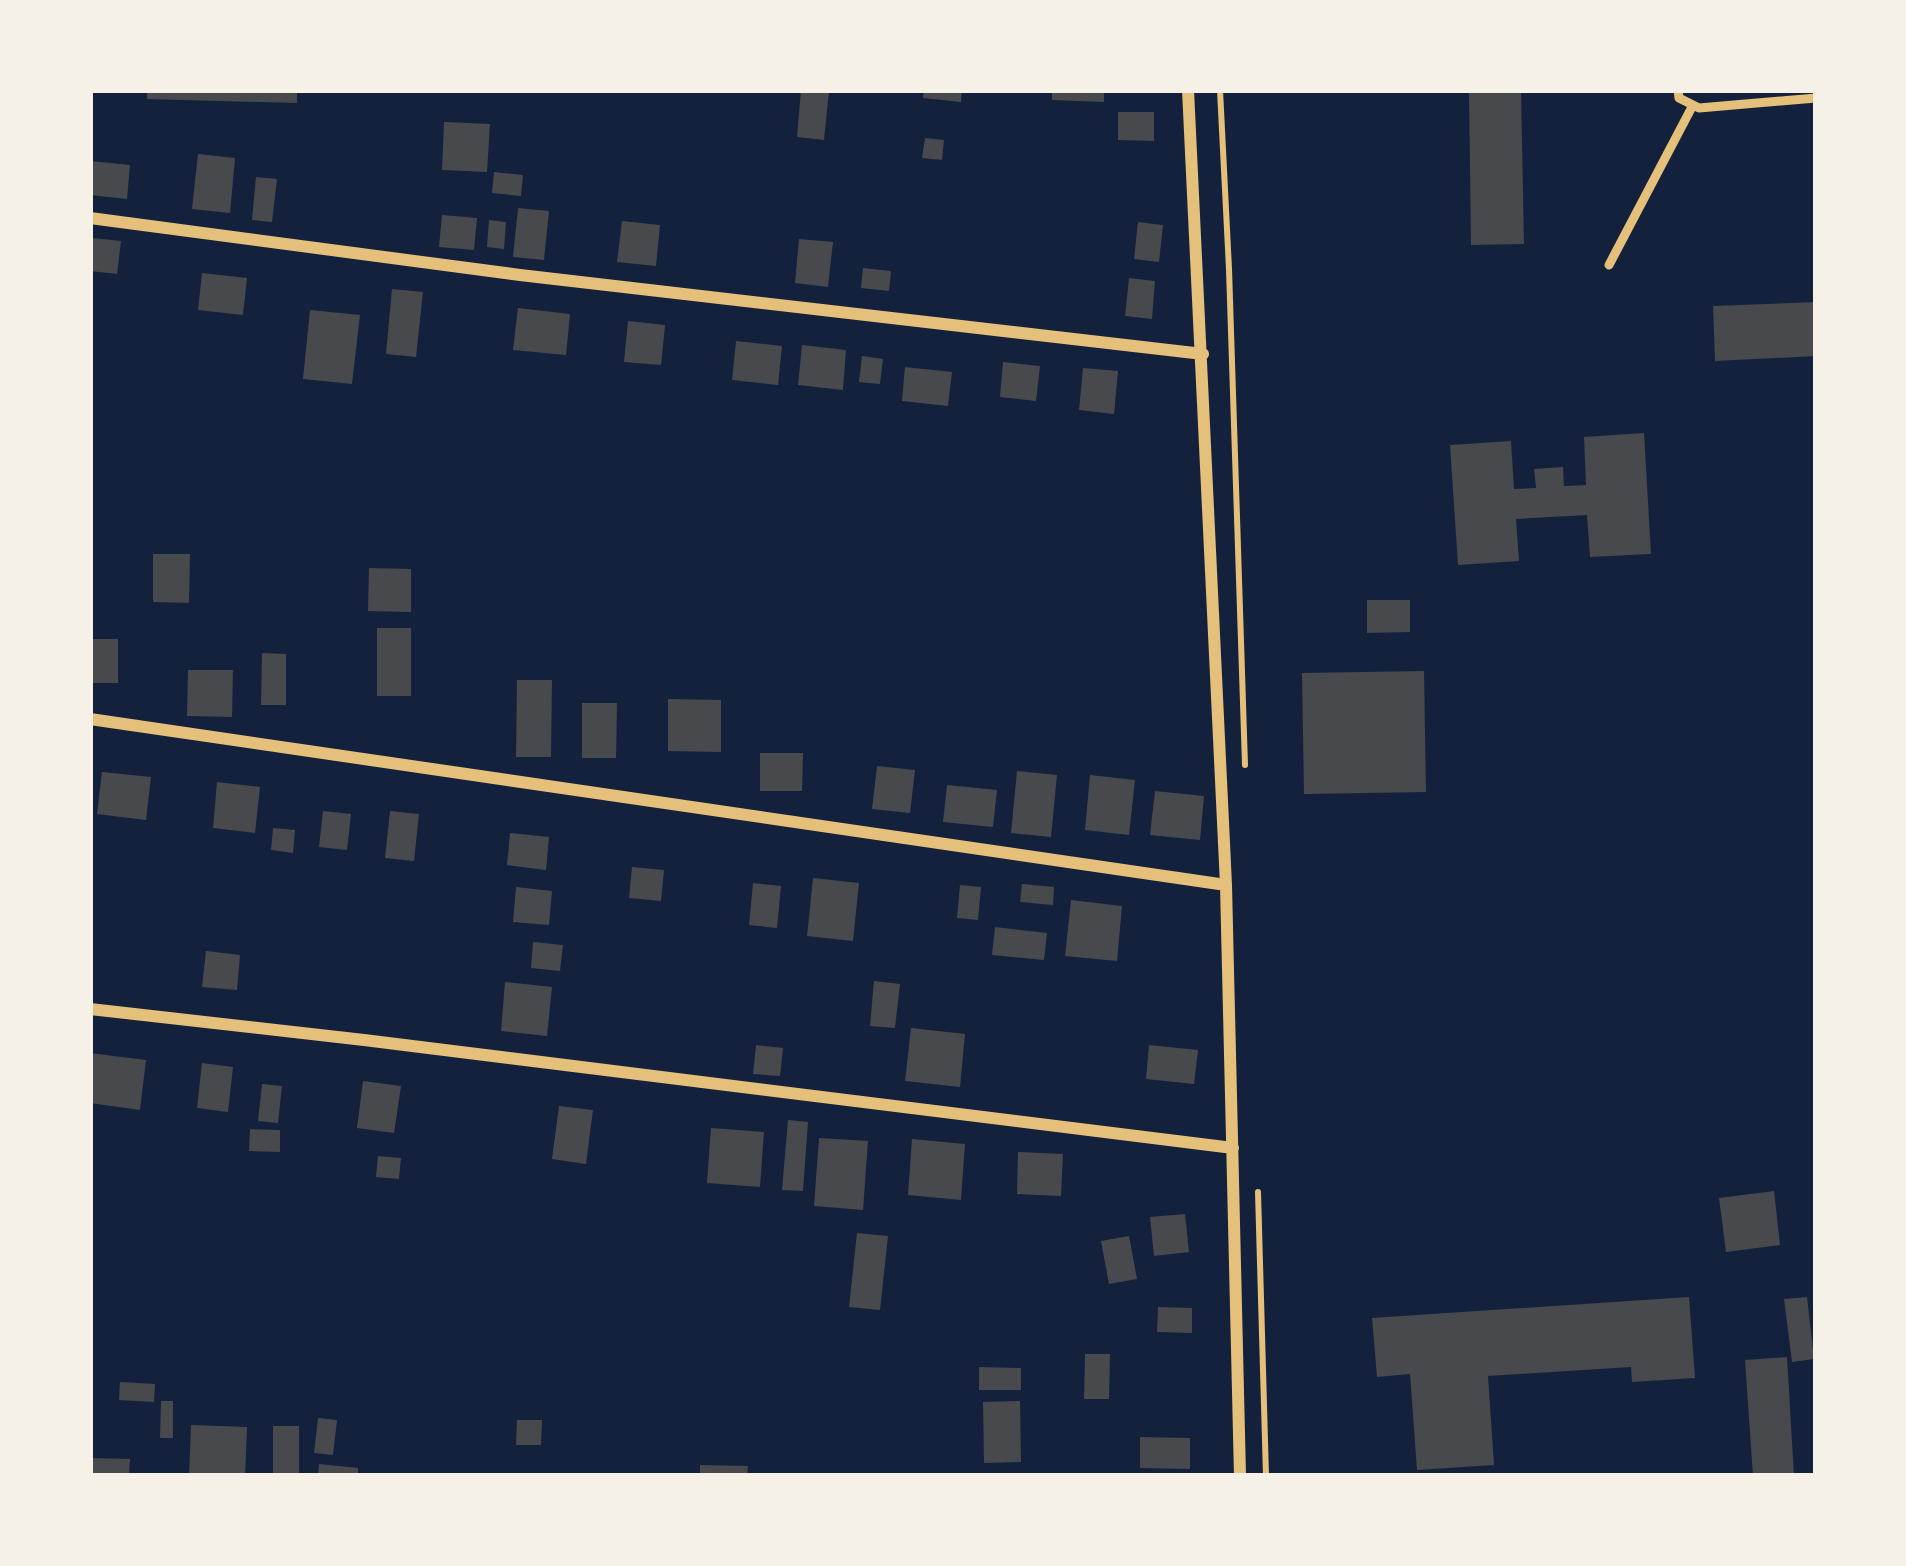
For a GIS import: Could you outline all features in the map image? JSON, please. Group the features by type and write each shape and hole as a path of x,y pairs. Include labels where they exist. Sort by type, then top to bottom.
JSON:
{"street":[{"path":"1188,90 1226,885 1240,1476"},
{"path":"90,218 543,278 1203,354"},
{"path":"90,719 1226,885"},
{"path":"90,1009 1233,1148"}],"lane":[{"path":"1678,90 1679,98 1699,108 1816,98"},
{"path":"1609,265 1694,105"}],"building":[{"path":"147,90 297,90 297,103 147,99"},
{"path":"801,90 829,91 824,140 797,137"},
{"path":"924,90 962,90 961,102 923,98"},
{"path":"1052,90 1104,90 1104,102 1052,100"},
{"path":"1469,90 1521,90 1524,244 1471,245"},
{"path":"1118,112 1154,112 1154,141 1118,140"},
{"path":"444,122 490,124 487,172 442,170"},
{"path":"925,138 944,140 942,160 922,158"},
{"path":"198,154 235,158 230,213 192,209"},
{"path":"90,161 130,165 127,199 90,195"},
{"path":"494,172 523,175 521,196 492,193"},
{"path":"256,177 277,179 272,222 252,220"},
{"path":"518,208 549,211 544,260 513,257"},
{"path":"442,215 477,218 474,250 439,247"},
{"path":"489,220 506,222 504,249 487,247"},
{"path":"622,221 660,225 656,266 617,262"},
{"path":"1138,222 1163,225 1159,262 1134,259"},
{"path":"92,238 121,241 117,274 90,271"},
{"path":"799,239 833,242 828,287 795,283"},
{"path":"863,268 891,271 889,291 861,288"},
{"path":"202,273 247,278 243,315 198,310"},
{"path":"1129,278 1155,281 1152,319 1125,316"},
{"path":"392,289 423,292 416,357 386,354"},
{"path":"1816,302 1816,356 1715,361 1713,306"},
{"path":"518,308 570,314 566,355 513,350"},
{"path":"310,310 360,315 352,384 303,379"},
{"path":"628,321 665,325 661,365 624,362"},
{"path":"736,341 782,346 778,385 732,380"},
{"path":"802,345 846,350 843,390 798,385"},
{"path":"862,356 883,359 880,384 859,382"},
{"path":"1003,362 1040,366 1036,401 1000,397"},
{"path":"905,367 952,372 948,406 902,401"},
{"path":"1083,368 1118,371 1114,414 1079,410"},
{"path":"1644,433 1651,554 1590,557 1587,515 1516,519 1519,561 1458,565 1450,445 1511,441 1514,489 1536,488 1534,469 1563,467 1564,486 1586,485 1584,437"},
{"path":"153,554 190,554 189,603 153,602"},
{"path":"369,568 411,569 411,612 368,611"},
{"path":"1367,600 1410,600 1410,632 1367,633"},
{"path":"377,628 411,628 411,696 377,696"},
{"path":"90,639 118,639 118,683 90,683"},
{"path":"262,653 286,654 286,705 261,705"},
{"path":"188,670 233,670 232,717 187,716"},
{"path":"1424,671 1426,792 1304,794 1302,673"},
{"path":"517,680 552,680 551,757 516,757"},
{"path":"668,699 721,700 721,752 668,751"},
{"path":"582,703 617,703 616,758 582,758"},
{"path":"760,753 803,753 802,791 760,791"},
{"path":"877,766 915,770 910,813 872,809"},
{"path":"1017,771 1057,775 1051,837 1011,833"},
{"path":"102,772 151,777 146,820 97,814"},
{"path":"1090,775 1135,780 1129,835 1085,830"},
{"path":"217,782 260,787 255,833 213,828"},
{"path":"947,785 997,790 993,827 943,822"},
{"path":"1155,791 1204,796 1200,840 1150,835"},
{"path":"323,811 351,814 347,850 319,847"},
{"path":"390,811 419,814 414,861 385,858"},
{"path":"273,828 295,830 293,853 271,850"},
{"path":"510,833 549,837 546,870 507,865"},
{"path":"632,867 664,870 661,901 629,898"},
{"path":"813,878 859,883 853,941 807,936"},
{"path":"753,883 781,886 777,928 749,925"},
{"path":"1022,884 1054,887 1053,905 1020,902"},
{"path":"960,885 981,887 978,920 957,918"},
{"path":"516,887 552,891 549,925 513,922"},
{"path":"1071,900 1122,906 1117,961 1065,956"},
{"path":"995,927 1047,933 1044,960 992,955"},
{"path":"533,942 563,945 560,971 531,968"},
{"path":"206,951 240,955 237,990 202,987"},
{"path":"874,981 900,984 895,1028 870,1026"},
{"path":"505,982 552,987 547,1036 501,1031"},
{"path":"911,1028 965,1034 960,1087 905,1081"},
{"path":"756,1045 783,1048 780,1076 753,1074"},
{"path":"1149,1045 1198,1050 1194,1084 1146,1079"},
{"path":"90,1053 146,1060 140,1110 90,1103"},
{"path":"202,1063 233,1067 228,1112 197,1108"},
{"path":"363,1081 401,1086 394,1133 357,1128"},
{"path":"262,1084 282,1086 278,1123 258,1121"},
{"path":"559,1106 593,1110 586,1164 552,1159"},
{"path":"788,1120 808,1122 803,1191 782,1190"},
{"path":"711,1128 764,1132 760,1187 707,1183"},
{"path":"250,1129 280,1130 280,1152 249,1151"},
{"path":"819,1138 868,1141 863,1210 814,1206"},
{"path":"912,1139 965,1144 961,1200 908,1195"},
{"path":"1018,1152 1063,1154 1061,1196 1017,1194"},
{"path":"378,1156 401,1158 399,1179 376,1177"},
{"path":"1774,1191 1780,1245 1726,1252 1719,1198"},
{"path":"1185,1214 1189,1252 1154,1256 1150,1217"},
{"path":"857,1233 888,1236 880,1310 849,1307"},
{"path":"1129,1236 1137,1279 1109,1284 1101,1241"},
{"path":"1689,1297 1695,1378 1632,1382 1631,1367 1488,1376 1494,1465 1417,1470 1410,1374 1377,1377 1372,1318"},
{"path":"1807,1297 1814,1359 1792,1362 1784,1299"},
{"path":"1158,1307 1192,1308 1192,1333 1157,1332"},
{"path":"1085,1354 1110,1354 1109,1399 1084,1399"},
{"path":"1787,1357 1794,1476 1753,1476 1745,1360"},
{"path":"979,1367 1021,1368 1021,1390 979,1390"},
{"path":"120,1382 155,1384 154,1402 119,1400"},
{"path":"161,1401 173,1401 173,1438 160,1438"},
{"path":"1020,1401 1021,1462 984,1463 983,1402"},
{"path":"318,1418 337,1420 333,1455 314,1453"},
{"path":"517,1420 542,1420 541,1445 516,1445"},
{"path":"191,1425 247,1427 245,1476 189,1476"},
{"path":"273,1426 299,1426 299,1476 273,1476"},
{"path":"1140,1437 1190,1438 1190,1469 1140,1468"},
{"path":"90,1458 130,1459 129,1476 90,1476"},
{"path":"319,1464 358,1468 358,1476 318,1476"},
{"path":"700,1465 748,1466 747,1476 700,1476"}]}
